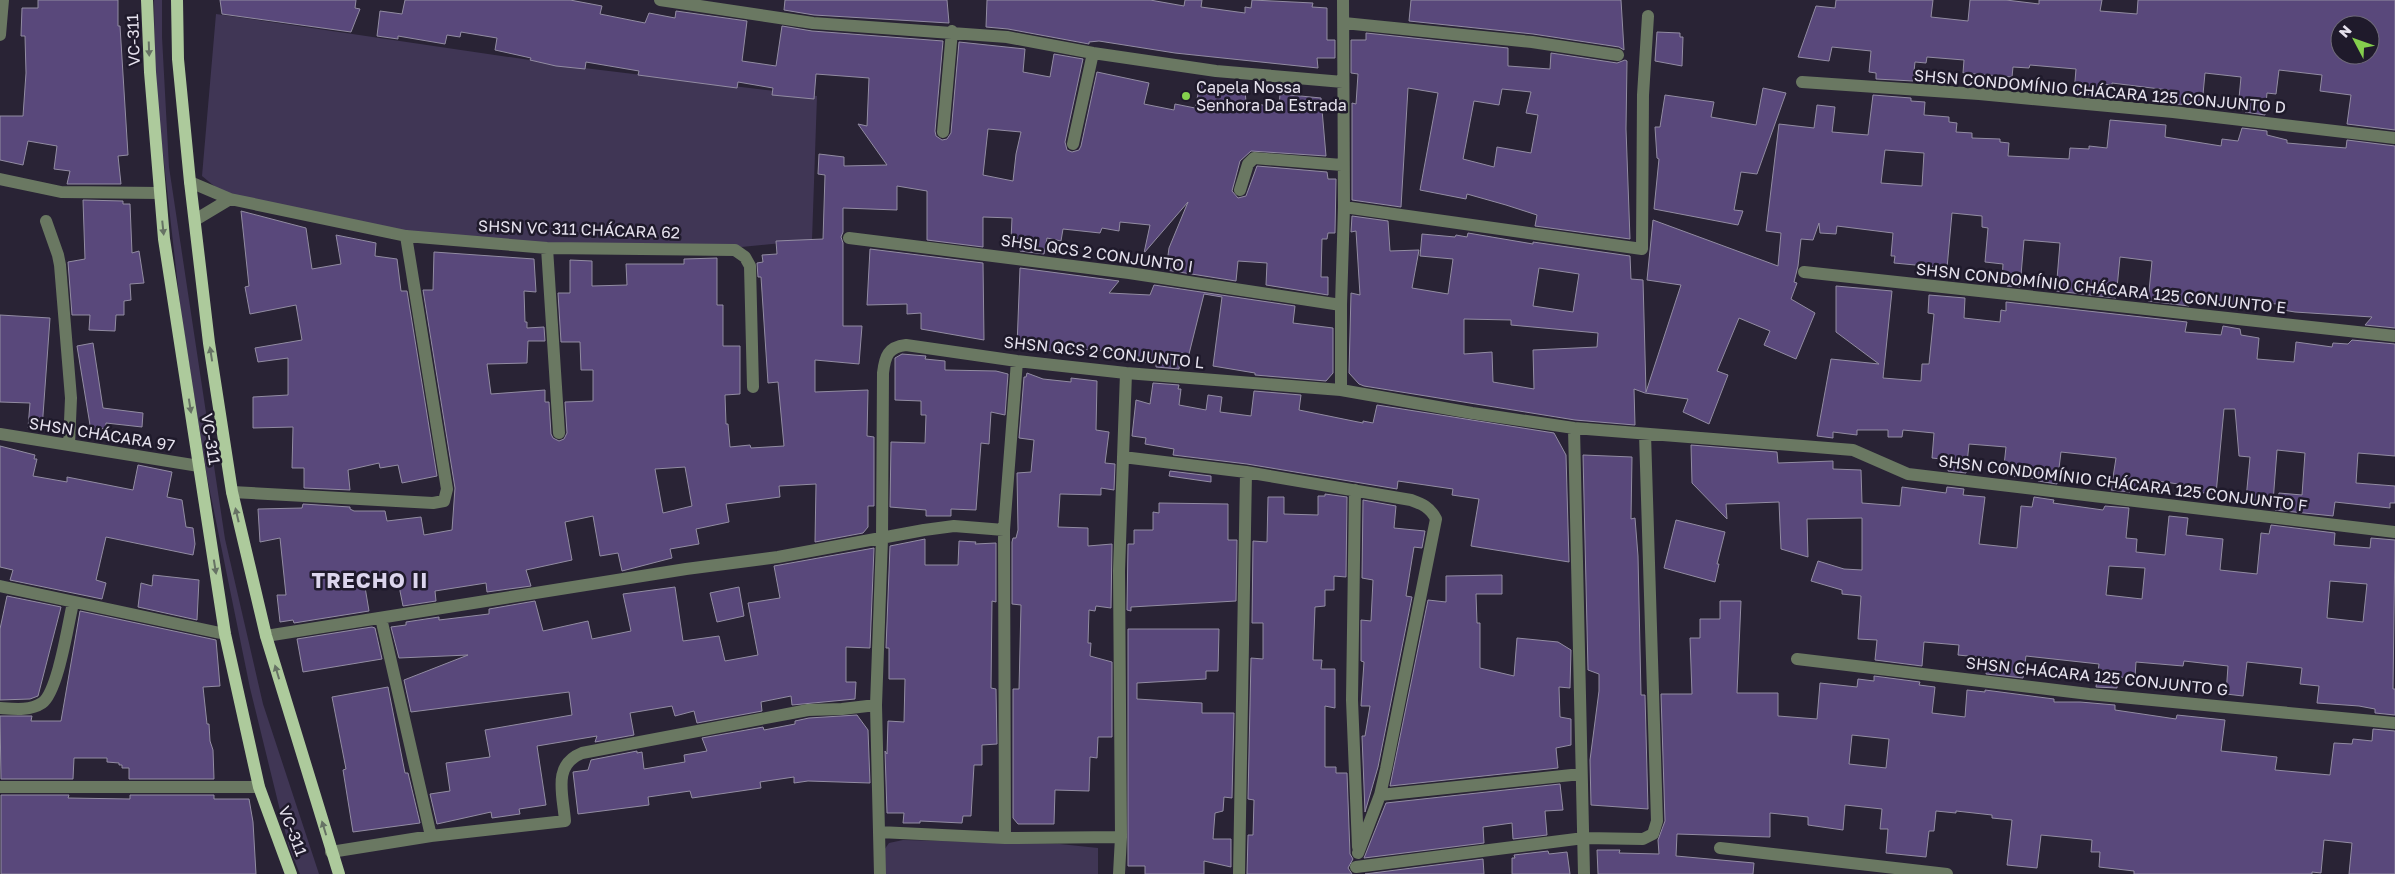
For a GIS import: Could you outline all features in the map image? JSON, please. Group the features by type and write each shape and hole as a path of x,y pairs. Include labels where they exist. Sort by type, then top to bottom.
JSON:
{"main road":[{"name":"VC-311","path":"147,0 164,239 226,634 259,787 292,874"},
{"path":"177,0 178,59 190,182 209,343 232,492 266,636 339,874"}],"street":[{"path":"0,35 3,0"},
{"path":"660,0 704,3 813,23 952,31 1007,37 1093,53 1216,70 1343,82"},
{"path":"1342,390 1341,305 1344,207 1342,165 1343,0"},
{"path":"1344,207 1642,249 1643,95 1648,16"},
{"path":"1344,23 1532,42 1618,55"},
{"path":"943,132 952,31"},
{"path":"1073,144 1093,53"},
{"name":"SHSN CONDOMÍNIO CHÁCARA 125 CONJUNTO D","path":"1802,82 1979,94 2154,110 2395,138"},
{"path":"1240,190 1248,164 1254,158 1342,165"},
{"path":"0,179 61,192 160,193"},
{"name":"SHSN VC 311 CHÁCARA 62","path":"190,182 230,200 406,236 547,248 721,248 740,253 745,257 750,266 753,388"},
{"path":"195,220 230,200"},
{"path":"46,221 60,265 71,398 69,445"},
{"path":"232,492 433,503 444,501 447,489 406,236"},
{"name":"SHSL QCS 2 CONJUNTO I","path":"849,238 1129,272 1341,305"},
{"path":"547,248 559,433"},
{"name":"SHSN CONDOMÍNIO CHÁCARA 125 CONJUNTO E","path":"1804,272 2395,336"},
{"name":"SHSN QCS 2 CONJUNTO L","path":"882,539 883,373 885,359 889,350 896,346 906,345 1017,361 1126,373 1342,390 1472,413 1574,428"},
{"path":"1005,838 1004,530 1017,361"},
{"path":"1119,874 1121,837 1119,571 1126,373"},
{"path":"1574,428 1584,874"},
{"name":"SHSN CONDOMÍNIO CHÁCARA 125 CONJUNTO F","path":"1574,428 1852,450 1908,474 2395,532"},
{"name":"SHSN CHÁCARA 97","path":"0,434 199,466"},
{"path":"1355,490 1352,700 1358,853 1356,870 1584,838 1644,840 1653,834 1657,821 1645,434"},
{"path":"1123,457 1246,472 1388,495 1423,504 1431,510 1436,519 1380,795 1358,853"},
{"path":"1239,874 1246,472"},
{"path":"266,636 676,571 778,557 954,526 1004,530"},
{"path":"880,874 876,705 882,539"},
{"path":"0,586 72,603 226,634"},
{"path":"0,708 24,709 44,702 53,687 72,603"},
{"path":"381,618 431,836"},
{"name":"SHSN CHÁCARA 125 CONJUNTO G","path":"1797,659 2089,694 2395,723"},
{"path":"331,852 431,836 565,821 562,775 564,765 572,757 582,753 808,710 876,705"},
{"path":"1380,795 1581,774"},
{"path":"0,787 259,787"},
{"path":"879,832 1005,838 1121,837"},
{"path":"1720,848 1947,874"}],"shaded area":[{"path":"154,0 162,0 162,37 169,167 225,539 263,704 319,874 300,874 289,847 250,688 207,477 181,313 155,83"},
{"path":"216,14 584,68 817,96 812,240 721,249 547,248 406,236 230,199 202,176"},
{"path":"903,840 1060,844 1098,848 1098,874 882,874 882,853 889,843"}],"building":[{"path":"38,0 118,0 118,26 120,26 128,155 118,156 121,184 67,184 70,171 54,169 57,146 28,141 23,165 0,160 0,116 23,116 26,73 25,36 21,36 22,8 38,8"},
{"path":"220,0 356,0 355,8 360,9 351,32 222,14"},
{"path":"405,0 570,0 602,6 600,14 645,23 649,13 675,18 676,11 747,21 742,61 776,66 782,26 812,31 943,41 935,131 936,136 942,140 947,139 951,133 959,42 1025,49 1023,72 1050,77 1054,54 1083,59 1065,142 1067,150 1072,152 1079,150 1081,146 1097,72 1149,83 1144,104 1174,110 1175,104 1195,108 1200,85 1245,90 1246,102 1279,108 1280,94 1321,98 1326,156 1251,151 1240,161 1232,191 1238,198 1246,196 1257,166 1327,172 1328,179 1336,179 1335,233 1328,233 1327,239 1322,239 1321,277 1328,277 1328,295 1266,285 1267,263 1238,261 1236,281 1166,270 1169,248 1188,202 1144,253 1150,225 1120,222 1119,231 1102,228 1100,233 1063,229 1061,241 1047,238 1044,254 1020,251 1020,242 1011,241 1012,218 983,217 983,247 927,240 927,191 897,186 897,210 843,208 843,232 841,237 843,243 843,326 862,326 859,364 815,360 815,392 868,390 867,436 874,437 874,506 868,506 868,527 863,533 815,542 816,484 779,486 780,497 726,504 729,522 696,529 699,544 670,549 672,558 622,571 618,553 600,556 593,516 565,522 572,560 526,570 531,586 487,592 486,583 435,591 436,601 403,606 398,581 365,587 369,611 294,623 293,620 280,622 277,595 286,595 280,538 260,542 258,509 302,508 303,504 350,507 354,511 385,511 387,521 421,517 424,535 452,530 455,488 423,290 433,290 434,252 534,259 536,292 524,291 525,322 527,322 527,328 544,327 545,341 528,341 527,363 487,364 491,394 545,390 545,402 549,402 551,434 553,438 559,441 564,439 567,433 565,402 593,401 593,370 581,370 580,342 561,342 558,293 570,293 570,260 592,261 592,286 627,285 626,264 684,264 684,259 717,258 717,305 723,305 723,346 740,346 740,394 725,395 726,424 728,424 730,447 750,445 751,448 784,446 778,382 768,383 761,277 758,277 757,263 763,262 762,255 777,254 776,241 823,239 825,175 818,174 819,154 844,157 844,166 887,165 858,124 867,126 869,78 816,74 814,99 772,95 773,88 738,82 737,88 638,75 639,71 586,62 585,69 556,66 495,50 497,38 461,32 460,37 447,35 445,44 398,36 398,39 377,36 380,11 402,14","holes":["988,129 1021,132 1013,181 983,175","685,467 692,506 663,513 655,469"]},
{"path":"785,0 947,0 949,23 814,15 784,10"},
{"path":"987,0 1150,0 1184,6 1185,0 1202,0 1201,7 1245,13 1245,7 1251,8 1252,0 1313,3 1312,7 1327,8 1327,40 1335,40 1335,58 1317,58 1318,68 1175,53 1099,41 1089,42 1089,44 1008,29 986,27"},
{"path":"1411,0 1621,0 1624,50 1619,47 1533,34 1409,21"},
{"path":"1836,0 1933,0 1931,17 1968,21 1970,0 2006,0 2039,4 2039,0 2102,0 2100,11 2137,14 2138,0 2395,0 2395,130 2347,124 2351,95 2320,91 2322,75 2279,70 2276,94 2267,93 2265,115 2238,109 2241,77 2205,73 2202,105 2165,103 2168,90 2112,83 2112,85 2102,84 2101,96 2074,93 2076,69 2030,65 2029,68 2013,67 2012,77 1963,73 1964,60 1927,57 1926,63 1915,62 1913,81 1876,79 1876,73 1869,72 1871,51 1832,47 1829,61 1798,57 1816,6 1835,8"},
{"path":"1657,32 1680,33 1680,37 1683,37 1682,66 1655,61"},
{"path":"1366,33 1508,48 1508,66 1550,69 1551,53 1617,63 1627,61 1626,129 1630,239 1535,226 1537,215 1506,205 1467,194 1466,199 1420,190 1438,93 1408,88 1401,207 1352,200 1352,103 1356,104 1358,74 1351,73 1351,40 1366,40","holes":["1502,89 1531,92 1526,113 1538,115 1531,153 1497,147 1494,167 1463,159 1474,101 1499,105"]},
{"path":"1763,88 1786,93 1757,174 1741,172 1734,210 1743,211 1738,225 1654,209 1659,159 1657,158 1655,127 1660,127 1665,95 1714,102 1711,117 1756,125"},
{"path":"1873,95 1911,98 1911,101 1925,102 1924,115 1949,117 1949,122 1957,123 1956,132 1972,133 1972,138 2000,139 2000,142 2009,143 2008,156 2069,159 2070,148 2089,149 2089,146 2107,148 2110,120 2166,125 2165,137 2221,146 2222,139 2238,141 2242,128 2267,131 2267,135 2287,140 2287,143 2346,148 2347,140 2395,146 2395,328 2365,325 2372,317 2295,312 2277,309 2277,304 2241,301 2240,305 2190,299 2189,306 2148,301 2152,261 2120,257 2116,298 2056,291 2060,243 2024,240 2020,287 2007,286 2007,281 2002,280 2003,264 1985,262 1988,228 1982,227 1982,216 1952,213 1947,268 1894,263 1895,256 1891,256 1893,233 1837,226 1836,234 1820,233 1819,223 1813,240 1801,239 1794,282 1797,283 1791,299 1815,313 1796,359 1764,345 1770,331 1739,318 1717,371 1728,375 1709,424 1683,412 1688,399 1645,393 1634,389 1635,425 1575,420 1364,386 1359,384 1349,373 1351,293 1360,295 1356,231 1351,232 1352,216 1388,221 1390,251 1419,250 1412,288 1448,294 1453,259 1420,256 1422,234 1467,237 1468,233 1533,244 1533,242 1630,256 1631,279 1643,280 1646,392 1681,285 1647,280 1653,220 1778,266 1781,233 1766,231 1779,124 1814,128 1817,105 1835,107 1832,132 1868,135","holes":["1885,150 1924,153 1922,186 1881,183","1539,268 1579,274 1573,312 1533,306","1464,319 1511,320 1511,325 1598,333 1597,347 1533,350 1534,389 1493,382 1492,352 1464,354"]},
{"path":"83,200 123,201 123,204 130,204 132,253 139,251 144,283 130,284 131,300 124,301 124,315 116,315 115,331 89,330 90,315 72,315 68,262 85,259"},
{"path":"241,211 306,228 312,269 341,264 336,235 376,243 375,256 397,259 401,291 407,291 437,476 402,483 398,465 380,468 379,463 348,470 350,490 304,488 304,468 292,468 293,427 253,428 253,397 288,395 288,358 258,362 255,348 302,340 296,305 250,314 245,287 249,286"},
{"path":"870,249 983,263 984,340 921,329 921,313 907,314 907,304 867,305"},
{"path":"1020,268 1119,281 1109,293 1150,295 1154,285 1295,306 1293,323 1333,328 1333,373 1326,381 1255,375 1255,373 1213,366 1222,297 1204,294 1189,354 1181,353 1179,369 1156,367 1156,364 1117,358 1116,352 1068,348 1068,353 1017,346"},
{"path":"1836,286 1892,291 1883,378 1921,381 1922,364 1929,364 1934,314 1928,313 1929,295 1965,298 1964,318 2000,322 2001,310 2006,311 2006,302 2187,322 2185,332 2221,335 2223,326 2240,329 2241,335 2259,338 2257,359 2294,362 2296,342 2332,347 2333,343 2348,344 2352,340 2395,344 2395,456 2358,453 2356,483 2395,486 2395,503 2390,503 2390,508 2335,502 2333,516 2275,510 2279,493 2302,495 2305,453 2277,450 2273,502 2246,499 2250,457 2239,456 2235,409 2224,409 2216,494 2184,491 2185,485 2151,480 2150,487 2144,487 2144,490 2130,489 2130,492 2111,490 2116,458 2061,452 2057,484 2038,481 2039,479 2003,475 2006,447 1969,444 1966,473 1948,471 1950,460 1932,458 1934,433 1903,430 1902,437 1888,437 1888,430 1857,430 1857,435 1833,432 1833,438 1817,436 1831,359 1879,364 1836,332"},
{"path":"0,315 50,318 42,429 28,428 30,403 0,402"},
{"path":"93,343 103,408 143,413 142,427 106,423 106,428 91,431 77,346"},
{"path":"902,354 926,356 925,359 945,361 945,370 996,371 1008,374 1005,415 991,412 989,444 981,443 976,510 951,509 951,516 926,516 926,510 890,507 891,442 925,443 926,415 921,415 921,401 895,400 895,358"},
{"path":"1027,373 1043,379 1071,382 1071,378 1097,381 1096,430 1109,432 1105,463 1115,464 1114,490 1101,488 1101,495 1060,494 1058,527 1088,528 1088,546 1112,544 1111,608 1096,606 1095,611 1089,610 1088,643 1091,643 1090,656 1112,662 1112,737 1098,737 1097,758 1090,757 1089,791 1055,790 1054,824 1018,824 1013,818 1013,689 1019,689 1021,605 1012,604 1012,542 1013,538 1016,538 1018,530 1017,473 1031,472 1034,440 1019,438 1024,377 1026,377"},
{"path":"1153,383 1179,385 1178,389 1181,389 1179,405 1206,410 1208,395 1222,397 1220,412 1251,416 1254,391 1301,395 1299,410 1363,423 1363,421 1373,423 1377,405 1554,433 1566,455 1569,562 1471,546 1479,499 1452,495 1453,489 1398,481 1397,489 1247,464 1173,455 1174,449 1145,444 1146,438 1132,436 1136,400 1150,404"},
{"path":"1691,445 1777,452 1778,463 1833,461 1833,469 1861,470 1862,503 1900,506 1902,487 1946,493 1947,487 1964,489 1963,495 1985,497 1979,544 2017,548 2021,506 2032,507 2034,497 2054,500 2053,503 2103,510 2105,506 2129,508 2126,538 2137,539 2136,552 2165,555 2169,516 2188,518 2186,535 2223,539 2220,570 2257,574 2261,533 2269,534 2271,525 2335,533 2334,545 2370,548 2371,538 2395,540 2393,689 2395,689 2395,715 2375,713 2375,709 2359,706 2317,703 2319,686 2300,684 2302,668 2247,662 2243,696 2226,694 2228,666 2184,661 2183,666 2136,662 2135,678 2118,677 2117,688 2096,687 2099,664 2026,656 2023,678 1986,674 1988,658 1958,655 1959,645 1924,642 1922,666 1875,660 1877,640 1858,639 1861,596 1842,594 1842,590 1811,581 1818,561 1844,569 1862,570 1862,518 1807,519 1808,557 1781,549 1779,502 1726,504 1727,519 1692,483","holes":["2109,566 2145,568 2142,599 2106,595","2330,581 2367,584 2363,622 2327,618"]},
{"path":"0,446 35,455 34,459 37,459 33,476 67,482 67,477 133,490 138,465 172,472 167,497 182,500 186,527 193,528 195,544 193,555 106,537 96,580 106,583 102,599 10,580 13,570 0,567"},
{"path":"1583,455 1632,457 1631,519 1635,518 1638,556 1641,695 1645,695 1648,809 1591,805 1590,760 1599,691 1599,674 1588,670"},
{"path":"1170,471 1211,476 1211,482 1169,476"},
{"path":"1325,494 1347,497 1346,577 1334,576 1334,590 1325,590 1325,606 1315,607 1313,660 1322,660 1321,669 1335,669 1335,708 1325,706 1325,767 1336,767 1336,773 1347,773 1350,854 1353,859 1348,868 1352,874 1247,874 1248,835 1253,835 1254,800 1248,799 1251,658 1263,659 1263,623 1252,623 1253,541 1267,542 1268,497 1284,497 1284,514 1318,515 1318,496 1325,496"},
{"path":"1363,500 1396,506 1394,528 1425,531 1422,548 1414,547 1406,596 1412,597 1378,767 1365,812 1362,736 1365,736 1370,706 1361,706 1364,662 1361,661 1361,620 1371,621 1373,580 1362,578"},
{"path":"1159,503 1228,504 1228,540 1237,540 1236,601 1131,607 1131,611 1127,610 1128,544 1134,544 1134,530 1153,530 1153,512 1159,513"},
{"path":"1676,520 1725,532 1717,564 1719,564 1715,582 1664,568"},
{"path":"925,539 925,565 958,565 959,541 976,542 975,544 996,543 996,602 992,601 991,688 996,689 997,744 982,745 982,765 974,765 971,816 963,816 962,823 920,821 920,823 903,823 904,813 887,813 885,751 887,754 888,721 904,722 905,679 889,679 889,648 886,648 890,546"},
{"path":"874,548 870,648 846,647 846,682 856,682 855,699 792,705 791,696 761,702 762,711 697,723 694,711 675,716 672,706 630,713 634,735 595,742 597,736 537,746 546,805 519,809 520,814 492,818 491,812 437,824 430,794 450,791 446,763 490,757 485,730 572,715 569,692 411,712 404,680 468,655 399,658 391,627 406,625 406,622 439,617 439,620 489,614 489,609 535,601 543,631 588,621 592,639 631,631 623,594 675,587 683,641 719,636 725,661 758,655 748,603 780,598 774,566"},
{"path":"153,575 199,580 197,620 138,607 141,583 152,586"},
{"path":"1502,575 1502,594 1476,594 1477,623 1480,623 1480,668 1514,676 1517,638 1558,642 1571,650 1570,688 1559,687 1560,717 1571,719 1571,745 1556,748 1558,768 1390,786 1428,600 1446,602 1446,576"},
{"path":"739,587 744,616 717,622 710,593"},
{"path":"7,596 61,607 38,696 30,699 0,700 0,629"},
{"path":"1720,601 1741,601 1737,693 1778,693 1778,716 1817,719 1820,683 1857,687 1858,679 1874,681 1874,676 1920,682 1919,685 1935,687 1932,713 1965,717 1967,690 1985,692 1985,690 2054,699 2054,702 2115,705 2115,710 2176,719 2177,715 2225,720 2221,751 2277,757 2275,770 2330,775 2334,743 2352,744 2353,739 2372,741 2373,729 2395,731 2395,874 2349,874 2352,843 2324,840 2321,873 2312,872 2312,874 2134,874 2134,871 2099,867 2100,852 2091,852 2092,840 2041,835 2037,868 2007,865 2012,820 1992,818 1992,815 1956,811 1956,813 1936,811 1934,831 1929,831 1926,857 1886,853 1888,829 1880,829 1882,809 1845,805 1843,830 1808,825 1808,817 1770,813 1770,837 1677,834 1676,856 1754,863 1753,874 1598,874 1597,850 1620,850 1619,853 1659,854 1658,840 1665,821 1661,694 1692,694 1690,638 1700,638 1700,619 1720,619","holes":["1852,735 1889,739 1886,768 1849,764"]},
{"path":"80,611 216,640 220,686 203,687 207,724 209,724 210,741 213,750 214,779 129,779 129,768 122,768 122,765 119,765 119,763 107,762 107,758 74,758 73,779 1,779 0,716 32,716 31,721 61,721"},
{"path":"375,628 382,659 303,672 297,639"},
{"path":"1128,629 1219,629 1218,671 1206,671 1206,679 1137,683 1137,699 1202,703 1202,713 1234,713 1232,798 1224,797 1223,811 1215,813 1213,839 1231,839 1231,867 1204,861 1204,874 1145,874 1145,866 1128,866"},
{"path":"388,687 405,773 408,773 420,823 353,832 343,770 346,769 332,697"},
{"path":"857,715 868,730 870,783 808,781 794,783 794,777 760,782 761,788 692,798 690,791 648,797 649,805 578,814 573,772 588,770 591,760 637,751 637,753 642,752 644,769 685,762 684,755 707,751 702,738 763,727 764,730 795,724 795,721 809,718"},
{"path":"1560,784 1563,810 1545,811 1547,835 1513,839 1512,823 1483,827 1484,843 1364,858 1386,803"},
{"path":"1,795 69,795 68,798 130,799 130,795 214,795 214,799 249,799 253,822 256,874 1,874"},
{"path":"1548,851 1549,854 1567,852 1570,874 1512,874 1512,858 1515,858 1514,855"},
{"path":"1483,859 1484,874 1365,874"}],"place":[{"name":"Capela Nossa Senhora Da Estrada","path":"1186,96"}],"district":[{"name":"TRECHO II","path":"370,580"}]}
